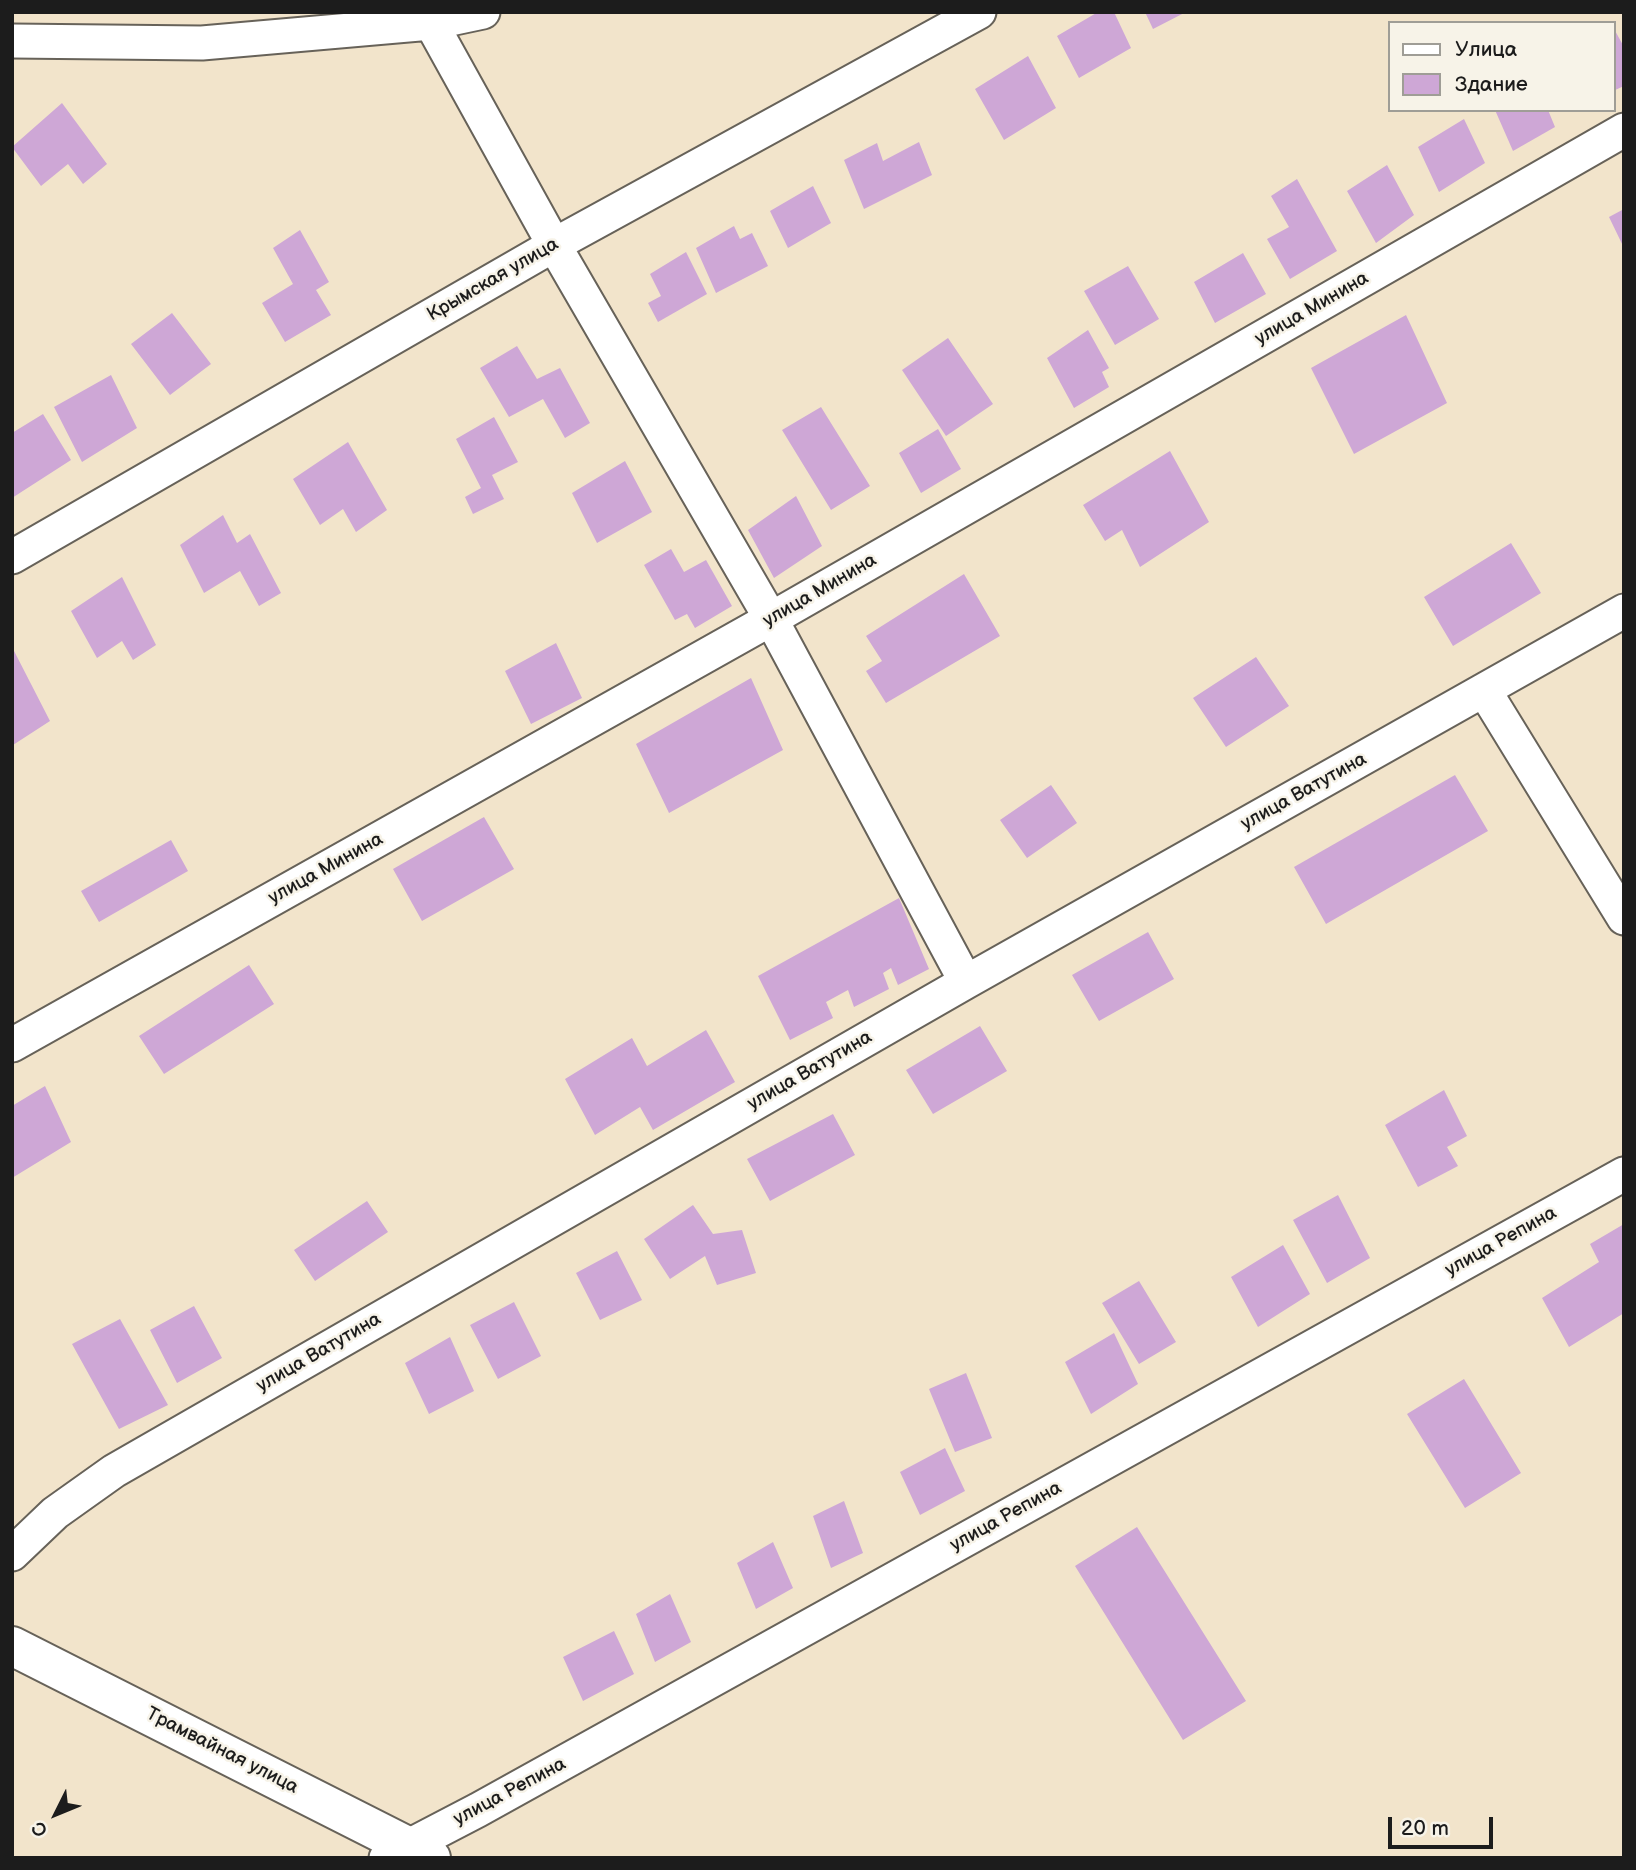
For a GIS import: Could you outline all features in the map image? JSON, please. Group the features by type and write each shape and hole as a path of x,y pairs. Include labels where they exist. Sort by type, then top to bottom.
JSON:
{"street":[{"path":"12,41 202,43 432,23 483,12"},
{"name":"Крымская улица","path":"12,557 554,245 979,12"},
{"path":"432,23 554,245 771,620 966,982"},
{"name":"улица Минина","path":"12,1045 771,620 1624,130"},
{"name":"улица Ватутина","path":"12,1554 55,1513 114,1471 966,982 1624,611"},
{"path":"1484,690 1624,918"},
{"name":"улица Репина","path":"408,1854 478,1810 1624,1174"},
{"name":"Трамвайная улица","path":"12,1646 408,1854"}],"building":[{"path":"1098,12 1114,12 1131,48 1079,78 1057,36"},
{"path":"1145,12 1186,12 1153,29"},
{"path":"1615,31 1624,47 1624,86 1615,90"},
{"path":"1028,56 1056,108 1004,140 975,89"},
{"path":"62,103 107,164 83,184 68,164 41,186 12,147"},
{"path":"1496,112 1549,112 1555,127 1513,151"},
{"path":"1464,119 1485,163 1439,192 1418,147"},
{"path":"919,142 932,175 864,209 844,160 877,143 883,161"},
{"path":"1387,165 1414,215 1376,243 1347,191"},
{"path":"1297,179 1337,251 1290,279 1267,239 1289,227 1271,196"},
{"path":"813,186 831,223 788,248 770,211"},
{"path":"1624,209 1624,248 1609,217"},
{"path":"734,226 740,239 752,233 768,266 716,293 696,248"},
{"path":"300,230 329,282 316,290 331,315 285,342 262,303 293,284 273,248"},
{"path":"686,252 707,294 658,322 648,303 661,296 650,274"},
{"path":"1243,253 1266,294 1215,323 1194,282"},
{"path":"1128,266 1159,319 1115,345 1084,291"},
{"path":"172,313 211,364 170,395 131,344"},
{"path":"1406,315 1447,403 1354,454 1311,368"},
{"path":"1088,330 1109,368 1102,372 1109,387 1074,408 1047,358"},
{"path":"948,338 993,404 946,436 902,370"},
{"path":"517,346 537,379 560,368 590,423 565,438 543,399 509,417 480,368"},
{"path":"111,375 137,428 82,462 54,407"},
{"path":"821,407 870,486 831,510 782,430"},
{"path":"43,414 71,460 12,498 12,433"},
{"path":"494,417 518,462 492,475 504,499 473,514 465,497 481,488 456,439"},
{"path":"938,429 961,469 921,493 899,453"},
{"path":"348,442 387,510 356,532 343,509 320,525 293,479"},
{"path":"1170,451 1209,522 1140,567 1122,530 1105,541 1083,505"},
{"path":"625,461 652,512 597,543 572,493"},
{"path":"796,496 822,546 774,578 748,530"},
{"path":"223,515 237,543 250,534 281,593 259,606 240,571 204,593 180,545"},
{"path":"1511,543 1541,593 1453,646 1424,597"},
{"path":"671,549 684,572 706,560 732,606 695,628 687,614 675,620 644,565"},
{"path":"964,574 1000,636 886,703 866,671 882,661 866,636"},
{"path":"122,577 156,645 133,660 122,641 97,658 71,611"},
{"path":"556,643 582,698 531,724 505,671"},
{"path":"12,647 50,721 13,745 12,742"},
{"path":"1256,657 1289,706 1226,747 1193,698"},
{"path":"751,678 783,750 669,813 636,744"},
{"path":"1455,775 1488,831 1326,924 1294,867"},
{"path":"1051,785 1077,823 1027,858 1000,820"},
{"path":"484,817 514,869 422,921 393,869"},
{"path":"171,840 188,871 99,922 81,891"},
{"path":"899,898 929,969 898,985 891,968 883,973 889,989 854,1007 848,990 826,1002 833,1018 790,1040 758,976"},
{"path":"1148,932 1174,979 1099,1021 1072,975"},
{"path":"249,965 274,1004 164,1074 139,1036"},
{"path":"980,1026 1007,1071 933,1114 906,1070"},
{"path":"706,1030 735,1082 653,1130 640,1107 595,1135 565,1079 632,1038 647,1066"},
{"path":"45,1086 71,1142 12,1178 12,1106"},
{"path":"1444,1090 1467,1136 1447,1147 1458,1166 1418,1187 1385,1125"},
{"path":"833,1114 855,1155 770,1201 747,1159"},
{"path":"1338,1195 1370,1258 1327,1283 1293,1220"},
{"path":"367,1201 388,1232 315,1281 294,1250"},
{"path":"693,1205 713,1234 742,1230 756,1273 717,1285 705,1256 670,1279 644,1239"},
{"path":"1624,1224 1624,1313 1569,1347 1542,1298 1599,1262 1590,1244"},
{"path":"1283,1245 1310,1294 1258,1327 1231,1277"},
{"path":"617,1251 642,1300 600,1320 576,1273"},
{"path":"1139,1281 1176,1342 1139,1364 1102,1303"},
{"path":"514,1302 541,1356 498,1379 470,1325"},
{"path":"194,1306 222,1358 177,1383 150,1330"},
{"path":"120,1319 168,1405 119,1429 72,1344"},
{"path":"1114,1333 1138,1384 1091,1414 1065,1362"},
{"path":"450,1337 474,1391 429,1414 405,1363"},
{"path":"966,1373 992,1438 955,1452 929,1389"},
{"path":"1464,1379 1521,1473 1465,1508 1407,1414"},
{"path":"945,1448 965,1491 920,1515 900,1472"},
{"path":"844,1501 863,1553 831,1568 813,1516"},
{"path":"1137,1527 1246,1701 1183,1740 1075,1566"},
{"path":"773,1542 793,1588 756,1609 737,1563"},
{"path":"670,1594 691,1642 655,1662 636,1614"},
{"path":"614,1631 634,1674 583,1701 563,1657"}]}
